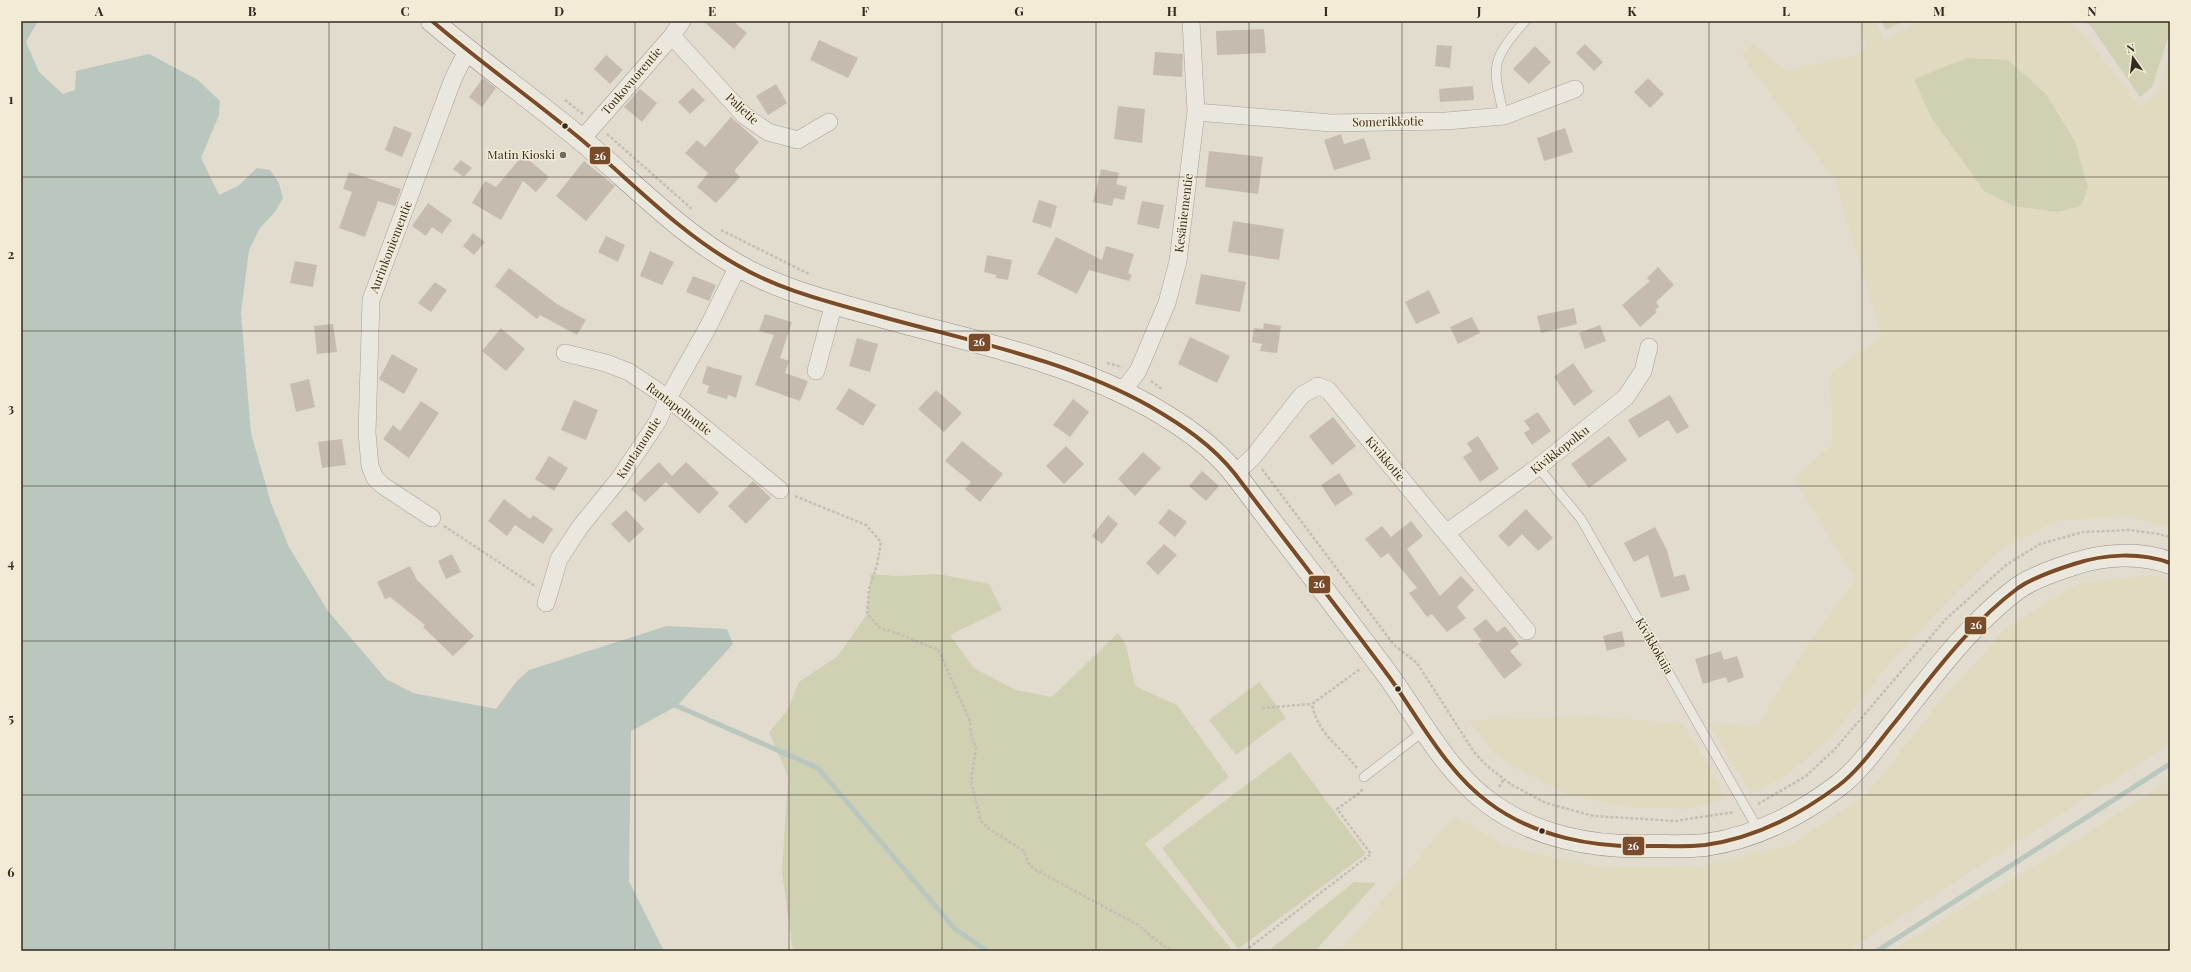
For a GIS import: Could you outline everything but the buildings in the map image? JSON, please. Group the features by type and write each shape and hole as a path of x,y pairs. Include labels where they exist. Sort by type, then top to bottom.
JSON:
{"street":[{"path":"432,21 467,51 581,140 661,211 738,266 771,281 834,304 1024,354 1076,372 1122,392 1173,420 1198,437 1222,457 1375,658 1425,730 1468,784 1488,803 1544,831 1579,842 1631,847 1704,845 1760,832 1798,814 1841,784 1874,748 1956,646 1986,616 2020,587 2055,570 2089,559 2136,556 2170,563"},
{"name":"Toukovuorentie","path":"581,140 672,36 682,21"},
{"name":"Kesäniementie","path":"1122,392 1138,371 1167,303 1178,261 1196,112 1191,21"},
{"name":"Paljetie","path":"672,36 745,116 768,132 798,140 829,122"},
{"name":"Aurinkoniementie","path":"432,518 382,485 375,478 370,466 367,433 371,300 453,79 467,51"},
{"name":"Somerikkotie","path":"1196,112 1331,123 1446,121 1504,116 1575,89"},
{"name":"Kuutamontie","path":"547,599 559,559 580,527 619,479 658,421 668,398 708,327 738,266"},
{"path":"816,371 834,304"},
{"name":"Kivikkopolku","path":"1446,533 1538,467 1626,397 1644,371 1649,347"},
{"name":"Rantapellontie","path":"564,353 606,363 629,372 668,398 780,490"},
{"name":"Kivikkotie","path":"1235,474 1253,457 1302,395 1318,386 1328,390 1526,631"}],"lane":[{"path":"1504,116 1496,81 1496,65 1503,47 1525,21"},
{"name":"Kivikkokuja","path":"1538,467 1581,519 1760,832"},
{"path":"1364,777 1425,730"}],"path":[{"path":"559,96 595,124 698,214"},
{"path":"717,228 812,276"},
{"path":"1100,361 1138,371 1170,395"},
{"path":"1253,457 1394,646 1417,664 1474,752 1487,766 1512,785 1546,803 1594,816 1676,821 1718,816 1747,808 1772,797 1806,776 1835,750 1946,620 2006,564 2040,544 2083,532 2130,530 2170,537"},
{"path":"780,490 866,525 881,542 877,565 869,589 867,614 881,629 895,631 921,645 938,649 970,721 971,734 976,748 971,782 981,821 989,829 1024,851 1028,864 1034,869 1138,925 1162,945 1173,951"},
{"path":"432,518 547,599"},
{"path":"1262,708 1312,704 1394,646"},
{"path":"1245,951 1370,854 1337,809 1361,792 1364,777 1354,764 1330,742 1315,718 1312,704"}],"shaded area":[{"path":"21,21 38,21 26,42 39,72 63,94 75,90 76,71 149,54 198,80 220,101 219,115 201,158 219,195 238,186 257,168 270,170 279,183 283,198 275,212 260,228 249,250 241,313 251,433 271,503 289,547 328,611 386,679 413,693 496,709 516,682 529,670 667,626 727,629 733,644 677,706 631,731 629,881 663,949 662,951 21,951"},
{"path":"1857,21 1875,21 1885,41 1919,21 2067,21 2079,29 2141,107 2158,92 2170,57 2170,528 2128,516 2055,521 1999,551 1955,593 1889,664 1832,736 1790,773 1751,794 1708,723 1757,726 1804,650 1855,580 1794,478 1832,445 1831,372 1882,337 1835,180 1741,55 1753,43 1787,71 1855,55 1868,45","holes":["1967,58 2046,94 2075,141 2088,187 2058,212 2013,206 1984,191 1914,79"]},
{"path":"2152,575 2170,582 2170,744 1847,951 1340,951 1454,816 1508,847 1594,866 1698,867 1791,845 1866,795 1946,694 2009,626 2079,583"},
{"path":"1596,716 1684,724 1727,799 1687,809 1625,807 1566,794 1516,768 1493,753 1469,720"},
{"path":"2170,780 2170,951 1891,951 2053,855"}],"green space":[{"path":"1881,21 1903,21 1886,30"},
{"path":"2083,21 2170,21 2170,32 2152,87 2140,97 2090,25"},
{"path":"1967,58 2008,60 2046,94 2075,141 2088,187 2081,206 2058,212 2013,206 1984,191 1931,117 1914,79"},
{"path":"871,574 896,576 938,574 989,584 1002,610 950,635 974,668 1016,690 1052,697 1118,633 1126,645 1135,686 1177,705 1229,777 1145,844 1233,951 793,951 782,872 788,776 769,732 787,711 799,682 838,656 867,614"},
{"path":"1259,682 1286,718 1236,755 1209,720"},
{"path":"1290,752 1366,854 1238,949 1162,848"},
{"path":"1354,882 1376,883 1315,951 1268,951"}],"waterway":[{"path":"677,706 818,768 955,929 987,951"},
{"path":"1877,951 2170,764"}],"transit line":[{"name":"26","path":"432,21 469,52 583,141 676,223 716,252 737,265 783,287 816,298 1011,351 1082,375 1151,407 1196,436 1217,454 1235,474 1390,678 1434,744 1459,776 1473,790 1506,814 1545,832 1565,838 1608,845 1691,846 1723,842 1759,831 1792,816 1823,797 1845,780 1866,758 1966,636 1982,619 2018,588 2031,580 2052,571 2097,558 2110,556 2134,556 2158,559 2170,563"}],"place":[{"name":"Matin Kioski","path":"563,155"}]}
